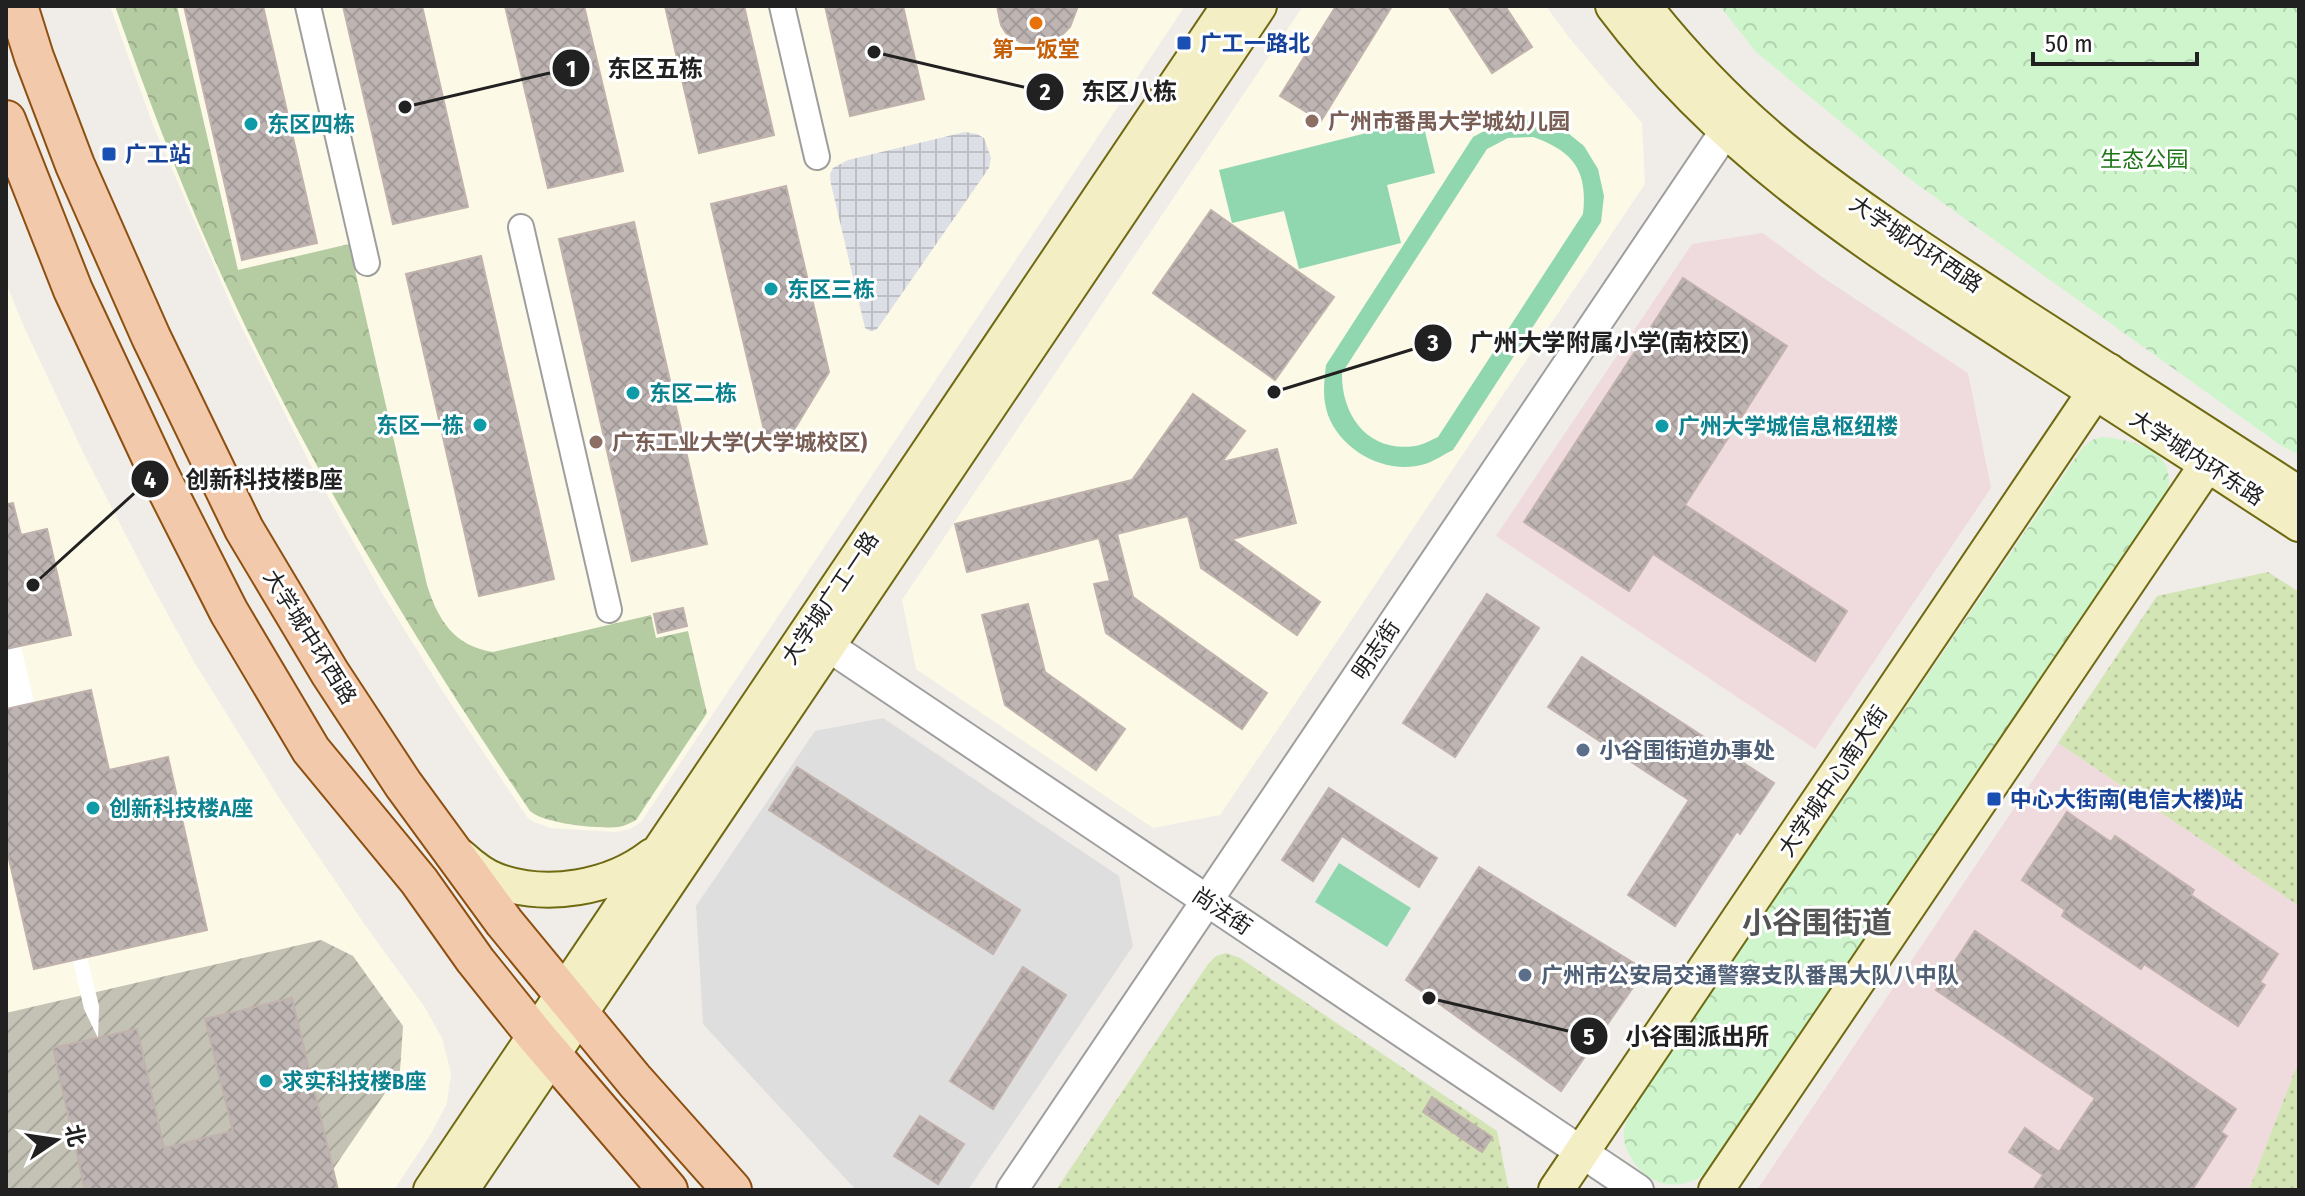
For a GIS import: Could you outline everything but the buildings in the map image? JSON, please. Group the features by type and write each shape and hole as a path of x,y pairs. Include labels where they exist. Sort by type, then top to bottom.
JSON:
{"main road":[{"name":"大学城中环西路","path":"18,6 34,57 81,178 157,350 244,529 403,784 504,922 692,1148 732,1190"},
{"name":"大学城广工一路","path":"431,1190 544,1045 571,1005 818,638 1229,6"},
{"name":"大学城广工一路","path":"571,1005 659,851 818,638 1259,6"},
{"name":"大学城内环西路","path":"1613,6 1655,58 1733,120 1797,160 2102,382 2214,454"},
{"name":"大学城内环西路","path":"1644,6 1733,120"},
{"path":"6,120 73,290 166,488 229,612 311,750 411,871 475,960 668,1190"},
{"name":"大学城中心南大街","path":"1556,1190 2102,382"},
{"path":"1716,1190 2214,454"},
{"name":"大学城内环东路","path":"2214,454 2299,494"},
{"name":"大学城内环东路","path":"2214,454 2299,524"},
{"path":"457,854 496,881 536,889 560,889 619,876 638,867 659,851"},
{"name":"大学城广工一路","path":"461,1190 544,1045"}],"street":[{"path":"308,6 367,263"},
{"path":"782,6 817,157"},
{"name":"明志街","path":"1012,1190 1733,120"},
{"path":"521,227 609,610"},
{"name":"尚法街","path":"818,638 1638,1190"}],"shaded area":[{"name":"广东工业大学(大学城校区)","path":"110,6 1185,6 641,822 630,829 616,832 550,828 527,817 445,695 383,595 311,466 235,314 153,125"},
{"path":"1303,6 1546,6 1642,123 1645,184 1220,815 1153,828 916,669 902,600"},
{"path":"965,132 984,138 991,158 989,168 880,325 870,331 865,328 830,174 833,168 848,160"},
{"path":"1763,233 1822,277 1968,373 1991,488 1815,749 1496,536 1692,244"},
{"path":"6,283 84,454 193,660 281,801 424,1006 442,1038 451,1073 447,1103 431,1134 394,1190 6,1190"},
{"path":"883,718 1119,876 1133,946 968,1190 856,1190 703,1024 696,906 815,731"},
{"path":"2058,743 2299,906 2299,1060 2249,1190 1757,1190"},
{"path":"321,940 353,956 403,1026 400,1071 319,1190 6,1190 6,1013"}],"green space":[{"path":"115,6 177,6 238,270 349,244 427,585 436,609 450,629 468,644 493,652 651,615 656,638 688,631 707,713 636,820 618,827 585,826 547,819 530,811 442,677 319,470 246,327 186,193"},
{"name":"生态公园","path":"1720,6 2299,6 2299,455 2280,445 1911,180 1756,52"},
{"path":"1422,119 1435,173 1387,185 1401,243 1299,269 1284,211 1232,223 1219,170"},
{"path":"1533,119 1563,129 1584,146 1598,169 1604,196 1601,222 1453,450 1429,463 1410,467 1367,458 1343,440 1328,415 1324,384 1326,365 1473,137 1501,122","holes":["1533,137 1547,143 1575,164 1583,185 1583,214 1438,437 1418,445 1398,447 1371,437 1360,428 1346,403 1342,373 1487,149 1508,138"]},
{"path":"2102,437 2128,441 2151,450 2167,467 2167,494 1713,1167 1702,1176 1679,1184 1657,1181 1646,1175 1629,1154 1624,1140 1625,1126 1637,1102 2083,447"},
{"path":"2268,572 2299,592 2299,906 2058,743 2157,596"},
{"path":"1339,863 1411,908 1387,947 1315,902"},
{"path":"1226,953 1240,958 1497,1131 1509,1190 1056,1190 1208,964 1216,956"},
{"path":"2299,1060 2299,1190 2249,1190"}],"pier":[{"path":"21,646 34,702 6,709 6,649"},
{"path":"87,957 99,1006 98,1038 84,1009 73,960"}],"place":[{"name":"第一饭堂","path":"1036,23"},
{"name":"广工一路北","path":"1184,43"},
{"name":"东区八栋","path":"874,52"},
{"name":"东区五栋","path":"405,107"},
{"name":"广州市番禺大学城幼儿园","path":"1312,121"},
{"name":"东区四栋","path":"251,124"},
{"name":"广工站","path":"109,154"},
{"name":"东区三栋","path":"771,289"},
{"name":"广州大学附属小学(南校区)","path":"1274,392"},
{"name":"东区二栋","path":"633,393"},
{"name":"东区一栋","path":"480,425"},
{"name":"广州大学城信息枢纽楼","path":"1662,426"},
{"name":"广东工业大学(大学城校区)","path":"596,442"},
{"name":"创新科技楼B座","path":"33,585"},
{"name":"小谷围街道办事处","path":"1583,750"},
{"name":"中心大街南(电信大楼)站","path":"1994,799"},
{"name":"创新科技楼A座","path":"93,808"},
{"name":"广州市公安局交通警察支队番禺大队八中队","path":"1525,975"},
{"name":"小谷围派出所","path":"1429,998"},
{"name":"求实科技楼B座","path":"266,1081"}],"district":[{"name":"小谷围街道","path":"1817,923"}]}
